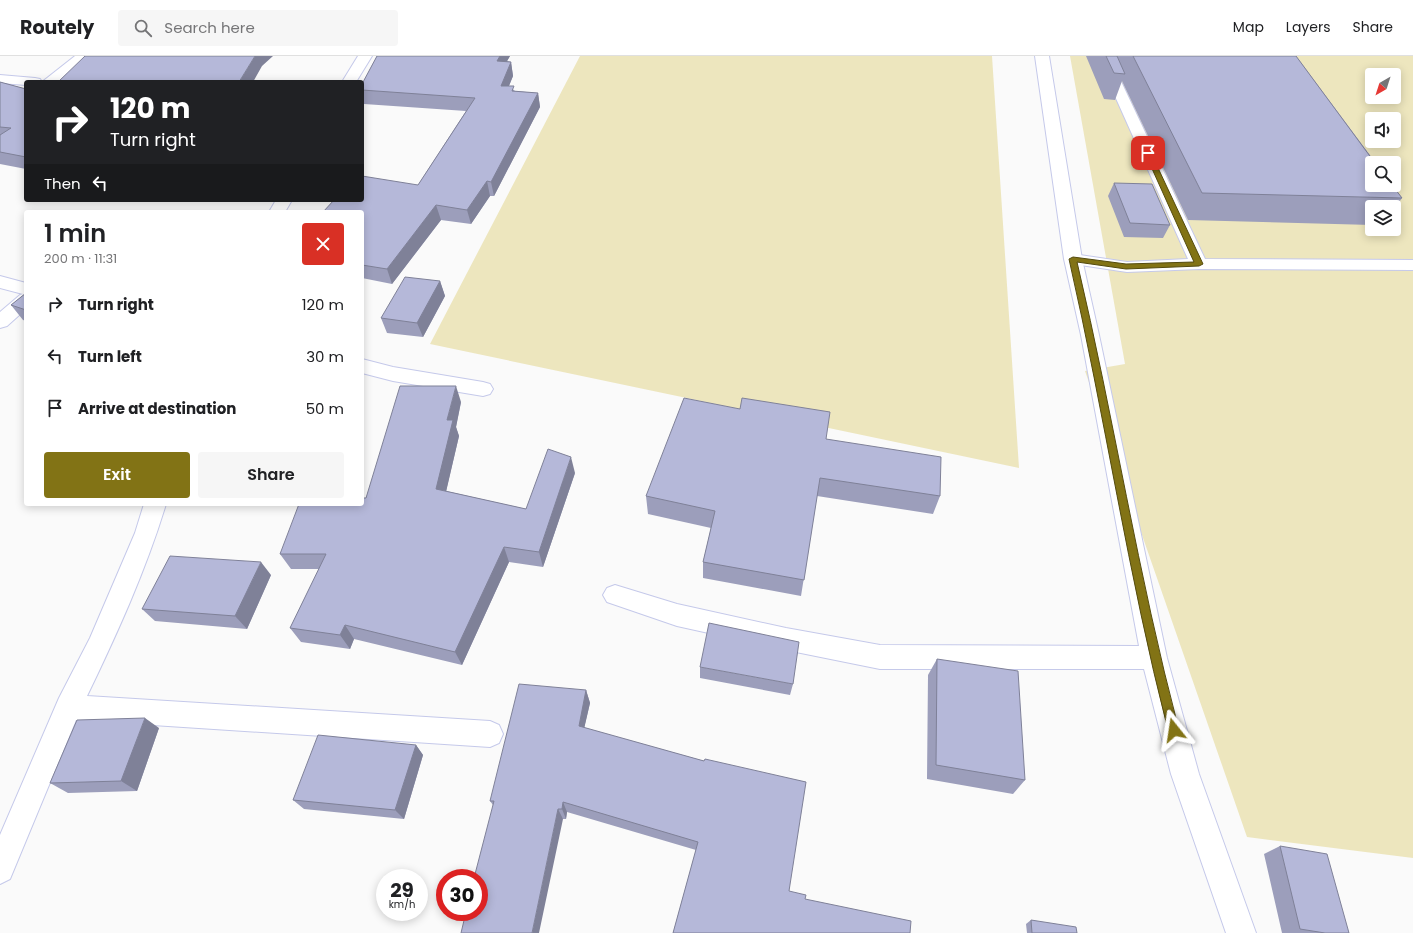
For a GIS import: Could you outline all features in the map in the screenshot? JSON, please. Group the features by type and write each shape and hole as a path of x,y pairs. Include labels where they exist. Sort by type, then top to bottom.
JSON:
{"street":[{"path":"52,80 84,56"},
{"path":"350,80 365,56"},
{"path":"1042,56 1073,259 1092,342 1154,658 1185,774 1241,933"},
{"path":"0,79 24,81"},
{"path":"0,282 24,288"},
{"path":"0,322 24,301"},
{"path":"0,869 68,707 100,643 146,533 155,506"},
{"path":"615,595 677,615 786,639 880,657 1154,658"},
{"path":"68,707 490,734"}],"lane":[{"path":"1103,56 1199,264"},
{"path":"1073,259 1126,267 1199,264 1413,265"},
{"path":"364,367 393,374 483,389"}],"shaded area":[{"path":"580,56 992,56 1019,468 430,344"},
{"path":"1070,56 1413,56 1413,858 1247,837 1085,371 1125,364"}],"building":[{"path":"85,56 255,56 240,80 60,80"},
{"path":"377,56 500,56 497,61 511,62 501,86 514,86 512,91 538,93 491,182 487,181 467,210 436,205 387,269 364,265 364,210 325,210 332,202 364,202 364,176 418,185 475,98 364,90 364,80"},
{"path":"1106,56 1117,56 1125,74 1114,73"},
{"path":"1133,56 1296,56 1370,156 1365,156 1365,192 1397,192 1402,198 1202,193"},
{"path":"0,82 24,88 24,157 0,152 0,135 11,128 0,127"},
{"path":"1114,183 1152,184 1170,225 1130,223"},
{"path":"405,277 440,281 417,323 381,318"},
{"path":"24,295 24,309 11,305"},
{"path":"400,386 456,386 447,420 453,420 436,489 526,509 548,449 571,457 539,552 504,547 455,652 345,625 340,635 290,628 326,554 280,554 298,506 364,506 364,498 366,498"},
{"path":"684,398 740,409 742,398 830,412 826,439 941,457 940,496 820,478 804,580 703,562 715,511 646,496"},
{"path":"170,556 261,562 235,616 142,609"},
{"path":"709,623 799,642 793,684 700,667"},
{"path":"937,659 1018,671 1025,780 936,765"},
{"path":"519,684 586,690 579,726 704,761 705,759 806,782 789,891 806,895 805,899 911,921 910,933 673,933 698,842 563,802 562,809 558,809 532,933 461,933 464,921 488,921 488,869 476,869 494,801 490,801"},
{"path":"145,718 121,781 50,783 77,720"},
{"path":"318,735 416,745 395,810 293,800"},
{"path":"1280,846 1327,854 1349,933 1325,933 1300,929"},
{"path":"1031,920 1076,927 1077,933 1032,933"}],"route":[{"path":"1148,153 1199,264 1126,267 1073,259 1090,335 1154,658 1174,730"}]}
